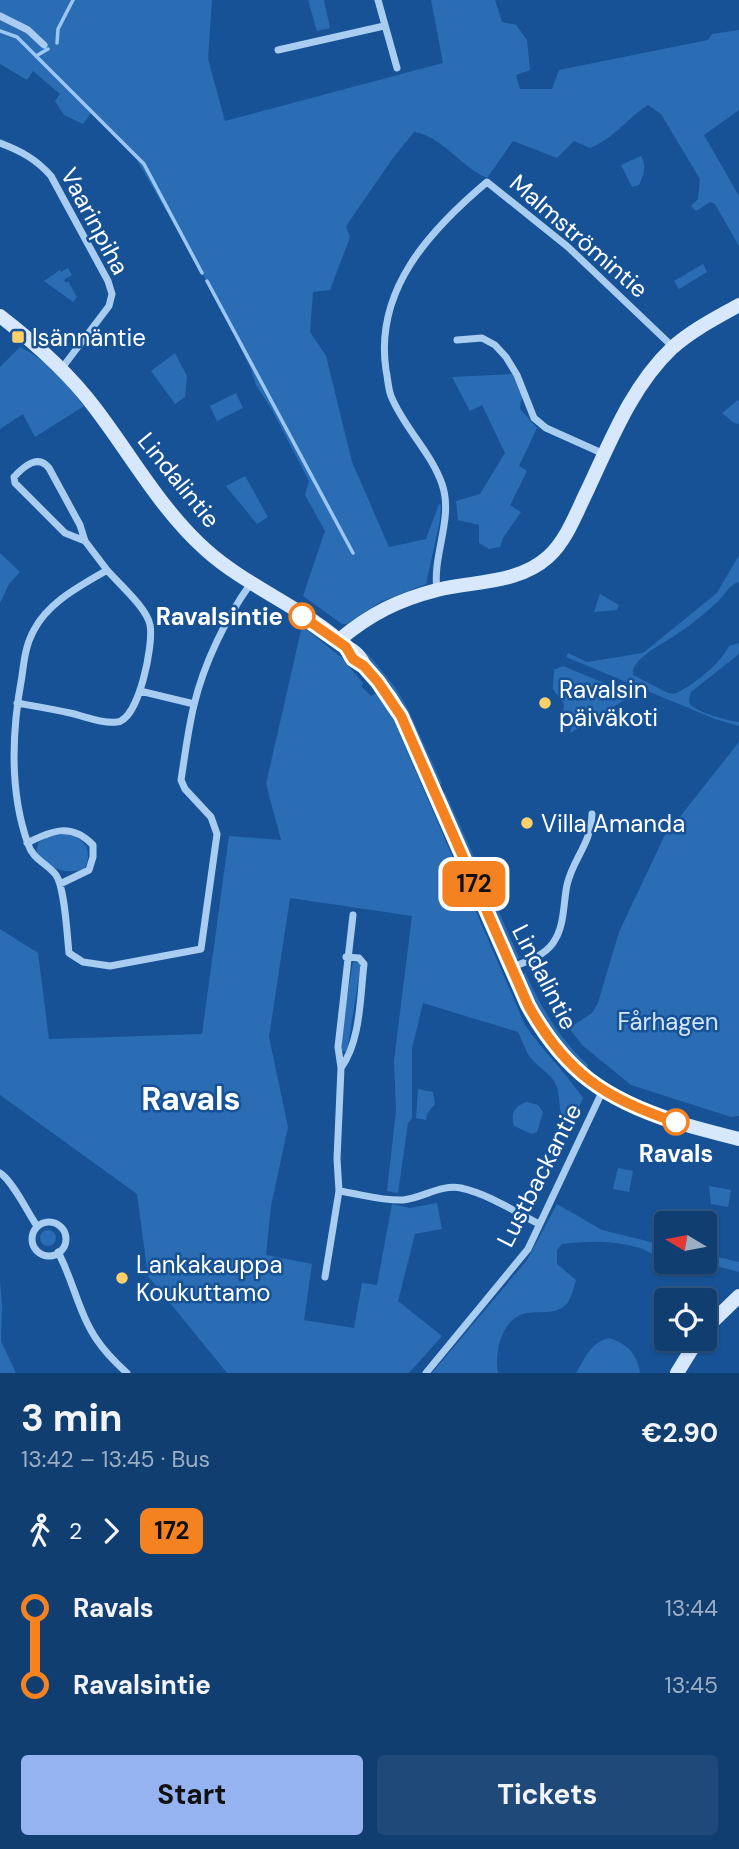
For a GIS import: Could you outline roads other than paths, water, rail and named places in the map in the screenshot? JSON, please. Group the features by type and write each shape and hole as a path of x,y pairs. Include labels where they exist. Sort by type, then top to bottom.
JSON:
{"street":[{"path":"378,0 397,68"},
{"path":"0,16 28,30 44,46"},
{"path":"278,50 384,26"},
{"name":"Vaarinpiha","path":"0,143 23,151 41,164 51,176 108,281 112,294 110,306 62,368"},
{"name":"Malmströmintie","path":"437,590 435,573 445,505 442,485 431,463 405,425 390,393 384,334 391,300 408,267 439,229 487,182 568,247 673,347"},
{"path":"343,644 362,621 405,599 520,574 550,556 566,533 604,454 645,379 673,347 739,305"},
{"name":"Lindalintie","path":"0,316 62,368 172,513 206,551 354,650 362,659 364,666 390,697 401,716 511,968 544,1034 577,1071 603,1090 639,1110 683,1125 739,1139"},
{"path":"457,340 482,338 495,345 517,375 534,418 546,428 604,454"},
{"path":"17,703 119,722 127,717 140,691 150,640 150,624 144,611 85,541 80,525 44,461 38,460 26,466 14,477 15,483 65,533 85,541"},
{"path":"107,570 50,608 34,629 26,650 13,731 19,814 32,856 55,873 60,884 69,953 83,962 110,966 201,949 217,834 211,817 185,789 181,780 194,704 210,658 251,583"},
{"path":"140,691 194,704"},
{"path":"511,968 543,953 553,944 562,920 567,884 591,831 592,814"},
{"path":"27,844 51,832 64,829 79,834 93,845 89,870 60,884"},
{"path":"325,1277 339,1191 337,1159 341,1068 338,1047 346,957 353,915"},
{"path":"341,1068 349,1057 364,964 359,958 346,957"},
{"name":"Lustbackantie","path":"426,1373 528,1249 603,1090"},
{"path":"0,1173 13,1186 37,1226"},
{"path":"339,1191 401,1200 458,1187 479,1193 539,1224"},
{"path":"47,1222 57,1224 61,1228 65,1243 58,1252 53,1255 42,1254 34,1247 32,1236 37,1226 47,1222"},
{"path":"58,1252 96,1339 127,1373"},
{"path":"717,1317 739,1296"},
{"path":"677,1373 691,1351"}],"waterway":[{"path":"57,43 58,29 73,0"},
{"path":"0,31 17,37 144,164 202,273"},
{"path":"36,56 48,49"},
{"path":"207,281 353,553"}],"place":[{"name":"Isännäntie","path":"18,337"},
{"name":"Ravalsintie","path":"302,616"},
{"name":"Ravalsin päiväkoti","path":"545,703"},
{"name":"Villa Amanda","path":"527,823"},
{"name":"Ravals","path":"676,1122"},
{"name":"Lankakauppa Koukuttamo","path":"122,1278"}],"district":[{"name":"Ravals","path":"191,1099"}],"park label":[{"name":"Fårhagen","path":"668,1021"}]}
